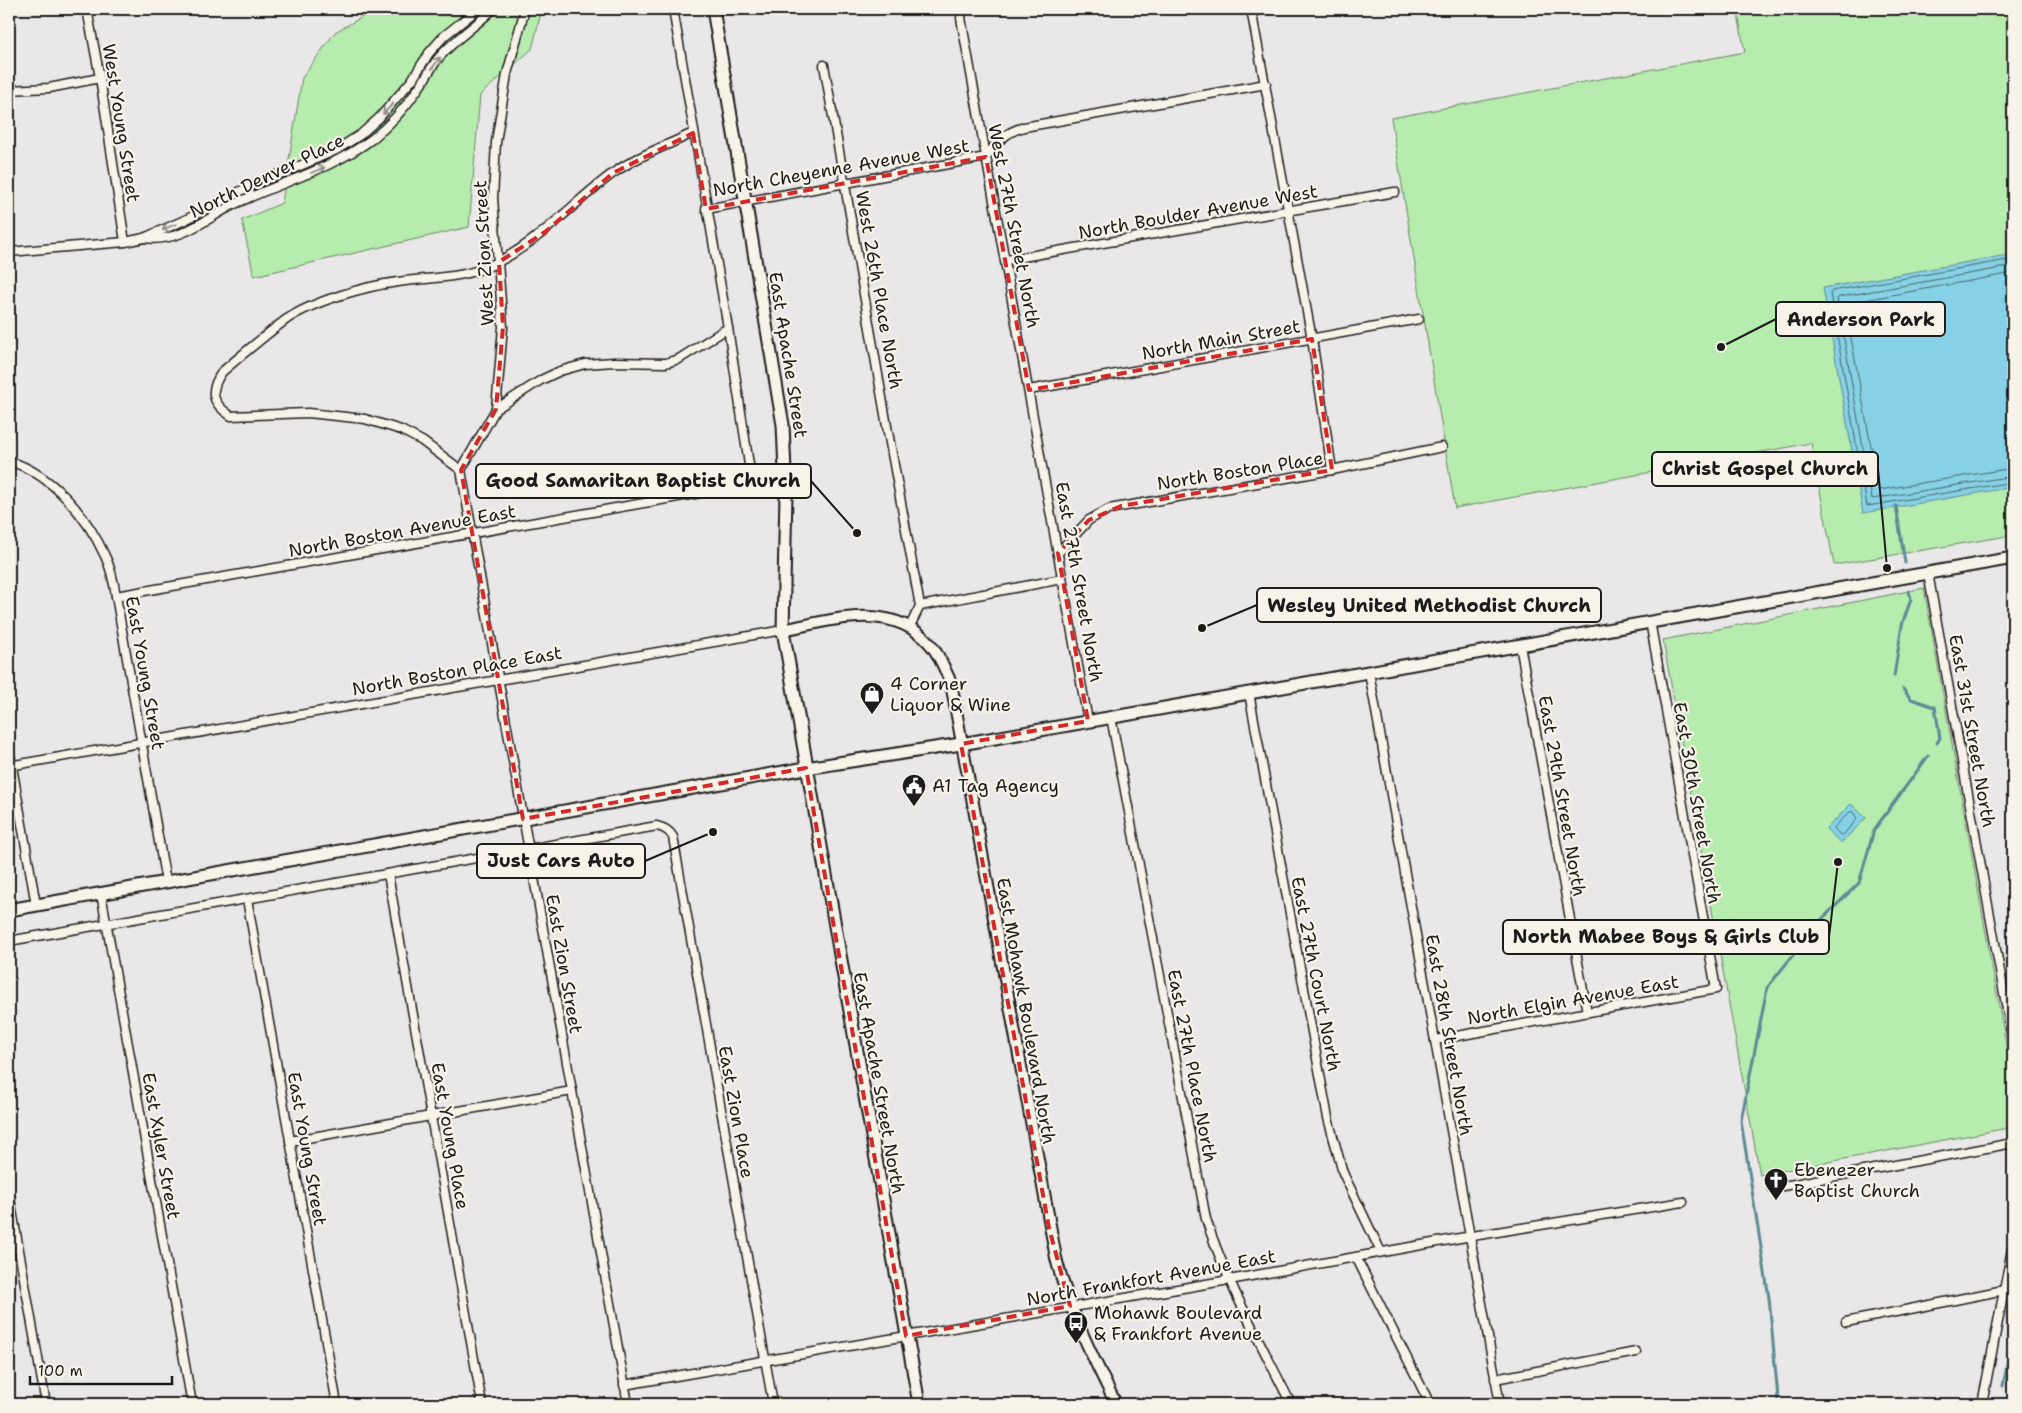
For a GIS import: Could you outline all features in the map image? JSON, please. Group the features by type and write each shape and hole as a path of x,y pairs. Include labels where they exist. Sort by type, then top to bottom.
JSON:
{"main road":[{"name":"East Apache Street","path":"713,9 783,425 786,494 783,630 806,768"},
{"path":"9,910 806,768 961,744 2013,558"},
{"name":"East Apache Street North","path":"806,768 919,1402"}],"street":[{"name":"West Young Street","path":"87,9 100,78 125,242"},
{"name":"North Denver Place","path":"9,252 125,242 144,238 187,219 254,184 313,161 360,135 396,100 412,80 429,52 444,36 478,9"},
{"name":"North Denver Place","path":"144,238 157,240 182,234 258,193 288,180 317,171 343,158 373,138 398,116 419,89 437,60 454,42 493,9"},
{"name":"West Zion Street","path":"496,409 503,327 493,198 496,142 507,74 525,9"},
{"path":"673,9 693,134 728,328 679,359 666,363 614,362 585,364 560,371 541,380 496,409 461,470 430,447 401,430 364,419 341,416 271,413 231,416 222,410 212,394 215,383 222,372 288,318 331,298 362,289 398,282 439,279 476,272 499,262 545,232 613,173 638,158 693,134"},
{"name":"West 27th Street North","path":"964,9 961,18 1040,449"},
{"path":"1251,9 1312,339 1332,470"},
{"name":"West 26th Place North","path":"824,65 920,606"},
{"path":"9,90 49,88 100,78"},
{"name":"North Cheyenne Avenue West","path":"706,208 986,157 997,141 1006,133 1024,126 1266,84"},
{"name":"North Boulder Avenue West","path":"1006,260 1395,192"},
{"name":"North Main Street","path":"1029,390 1419,319"},
{"name":"North Boston Avenue East","path":"116,596 752,484 728,328"},
{"name":"North Boston Place","path":"1058,553 1088,520 1109,509 1332,470 1442,447"},
{"name":"East 27th Street North","path":"1040,449 1088,721"},
{"name":"East Young Street","path":"9,461 54,487 70,502 93,532 106,557 116,596 166,882"},
{"name":"East Zion Street","path":"461,470 497,680 628,1404"},
{"name":"East 31st Street North","path":"1928,573 2013,1043"},
{"path":"909,628 920,606 1062,579"},
{"name":"North Boston Place East","path":"10,766 854,616 872,616 891,620 909,628"},
{"name":"East 30th Street North","path":"1650,621 1716,989"},
{"name":"East Mohawk Boulevard North","path":"909,628 930,644 941,661 950,683 1049,1228 1061,1282 1080,1333 1116,1404"},
{"name":"East 29th Street North","path":"1520,645 1587,1012"},
{"name":"East 28th Street North","path":"1370,672 1500,1404"},
{"name":"East 27th Court North","path":"1249,693 1328,1118 1343,1173 1380,1252"},
{"name":"East 27th Place North","path":"1111,717 1202,1202 1216,1250 1229,1280 1291,1404"},
{"path":"9,749 10,766 36,905"},
{"name":"East Zion Place","path":"528,849 657,826 665,828 673,837 773,1404"},
{"path":"9,941 528,849"},
{"name":"East Young Place","path":"388,874 482,1404"},
{"name":"East Xyler Street","path":"102,893 192,1404"},
{"name":"East Young Street","path":"247,899 337,1404"},
{"name":"North Elgin Avenue East","path":"1435,1040 1716,989"},
{"path":"290,1141 572,1091"},
{"path":"1772,1188 2013,1143"},
{"path":"9,1193 46,1404"},
{"name":"North Frankfort Avenue East","path":"624,1385 1460,1238 1470,1238 1683,1202"},
{"path":"1982,1404 2013,1244"},
{"path":"1356,1257 1430,1404"},
{"path":"1846,1322 2004,1290"},
{"path":"1495,1379 1636,1352"}],"highlighted area":[{"path":"693,133 706,209 986,157 1029,390 1312,339 1332,470 1121,506 1089,520 1058,553 1088,721 961,744 1049,1228 1070,1306 906,1336 806,768 523,819 461,470 496,409 503,327 499,262 545,232 613,173"}],"green space":[{"path":"377,9 542,9 532,49 480,95 469,227 254,276 242,220 282,203 302,78 335,32"},
{"path":"1737,9 2013,9 2013,535 1834,565 1811,443 1455,508 1391,118 1745,52"},
{"path":"1924,588 2013,1084 2013,1127 1760,1175 1663,640"}],"water":[{"path":"2013,254 2013,487 1863,513 1823,288"},
{"path":"1851,804 1866,818 1841,843 1826,829"}],"waterway":[{"path":"1896,506 1905,563"},
{"path":"1894,676 1902,625 1911,599 1909,591"},
{"path":"1903,689 1911,699 1935,707 1940,738 1937,743"},
{"path":"1777,1404 1769,1298 1741,1121 1767,988 1819,922 1859,883 1874,830 1928,756"},
{"path":"2003,1386 2013,1335"}],"place":[{"name":"Anderson Park","path":"1721,347"},
{"name":"Good Samaritan Baptist Church","path":"857,533"},
{"name":"Christ Gospel Church","path":"1887,568"},
{"name":"Wesley United Methodist Church","path":"1202,628"},
{"name":"4 Corner Liquor & Wine","path":"872,715"},
{"name":"A1 Tag Agency","path":"914,807"},
{"name":"Just Cars Auto","path":"713,832"},
{"name":"North Mabee Boys & Girls Club","path":"1838,862"},
{"name":"Ebenezer Baptist Church","path":"1776,1201"},
{"name":"Mohawk Boulevard & Frankfort Avenue","path":"1076,1344"}]}
